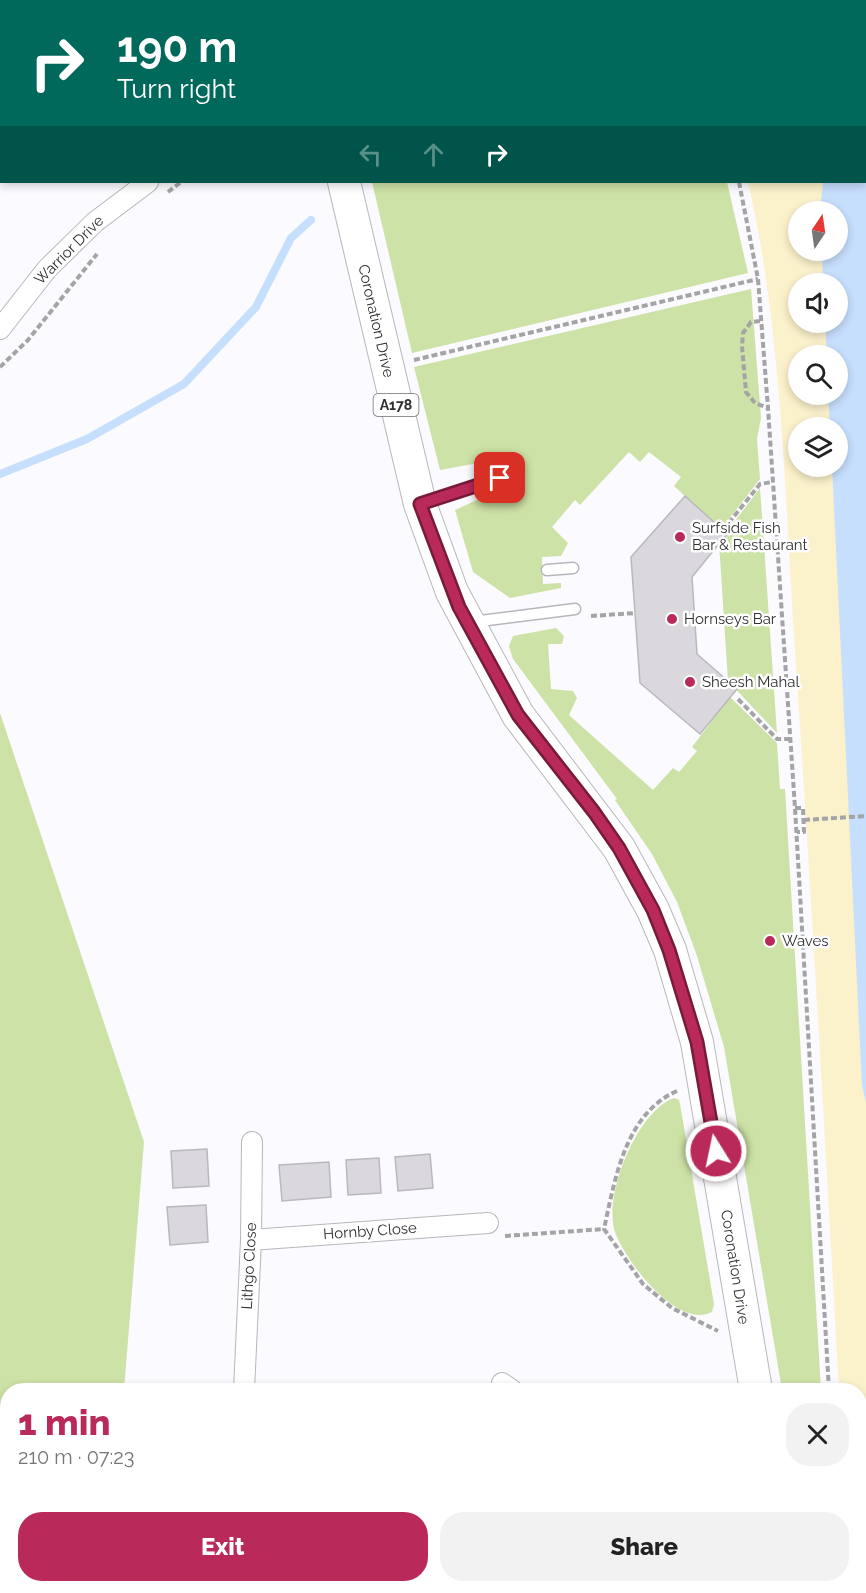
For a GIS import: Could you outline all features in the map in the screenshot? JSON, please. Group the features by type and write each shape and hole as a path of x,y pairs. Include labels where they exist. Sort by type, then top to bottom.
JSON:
{"main road":[{"name":"Coronation Drive","path":"344,183 420,504 452,592 466,622 518,715 594,812 619,848 653,910 669,950 686,1004 704,1085 755,1383"}],"street":[{"name":"Warrior Drive","path":"0,329 46,269 95,222 147,183"},
{"name":"Lithgo Close","path":"244,1383 251,1240 252,1142"},
{"name":"Hornby Close","path":"251,1240 488,1223"}],"lane":[{"path":"420,504 500,478"},
{"path":"548,570 573,568"},
{"path":"466,622 575,609"}],"path":[{"path":"164,194 180,183"},
{"path":"739,183 758,279 768,408 797,832 830,1383"},
{"path":"0,367 28,340 99,250"},
{"path":"387,367 758,279"},
{"path":"760,321 751,322 743,333 746,392 755,403 768,408"},
{"path":"723,530 760,484 772,482"},
{"path":"585,616 635,613"},
{"path":"738,699 777,740 790,739"},
{"path":"795,808 803,808 804,832 797,832"},
{"path":"804,820 866,816"},
{"path":"704,1085 679,1090 662,1098 645,1117 624,1149 604,1229 642,1284 672,1308 718,1331 745,1328"},
{"path":"488,1223 503,1236 604,1229"}],"green space":[{"path":"372,183 727,183 748,273 412,353"},
{"path":"751,289 761,418 757,439 760,479 721,529 674,486 681,477 649,452 640,462 629,452 580,505 575,500 552,527 568,543 561,556 542,557 543,584 561,583 561,588 510,598 473,572 455,510 507,486 500,459 440,470 414,367"},
{"path":"760,488 777,733 728,681 719,542"},
{"path":"556,628 564,636 562,644 548,644 551,689 573,691 577,698 569,715 653,790 673,768 679,772 697,751 692,747 730,697 777,743 780,789 785,789 821,1383 781,1383 724,1047 696,953 677,902 652,854 615,800 617,799 513,659 509,646 513,636"},
{"path":"0,713 144,1142 125,1383 0,1383"},
{"path":"674,1098 679,1100 680,1104 714,1304 712,1312 698,1315 684,1311 669,1302 641,1275 621,1245 615,1232 613,1216 614,1198 626,1156 647,1119 660,1106"}],"sand":[{"path":"748,183 866,183 866,1383 839,1383 780,408 768,294"}],"water":[{"path":"823,183 866,183 866,1102 862,1086 832,477 848,477 848,417 829,417 829,405 848,405 848,345 826,345 826,333 848,333 848,273 823,273 822,261 848,261 848,201 821,201"}],"building":[{"path":"685,496 727,534 692,577 697,654 737,689 700,734 640,683 631,557"},
{"path":"207,1149 209,1186 173,1188 171,1151"},
{"path":"430,1154 433,1188 398,1191 395,1157"},
{"path":"379,1158 381,1193 348,1195 346,1160"},
{"path":"329,1162 331,1197 282,1201 279,1165"},
{"path":"206,1205 208,1242 170,1245 167,1207"}],"waterway":[{"path":"0,474 87,439 184,384 256,307 291,238 311,220"}],"place":[{"name":"Surfside Fish Bar & Restaurant","path":"680,537"},
{"name":"Hornseys Bar","path":"672,619"},
{"name":"Sheesh Mahal","path":"690,682"},
{"name":"Waves","path":"770,941"}],"route":[{"path":"500,478 420,504 452,592 466,622 518,715 594,812 619,848 653,910 669,950 697,1042 716,1151"}]}
